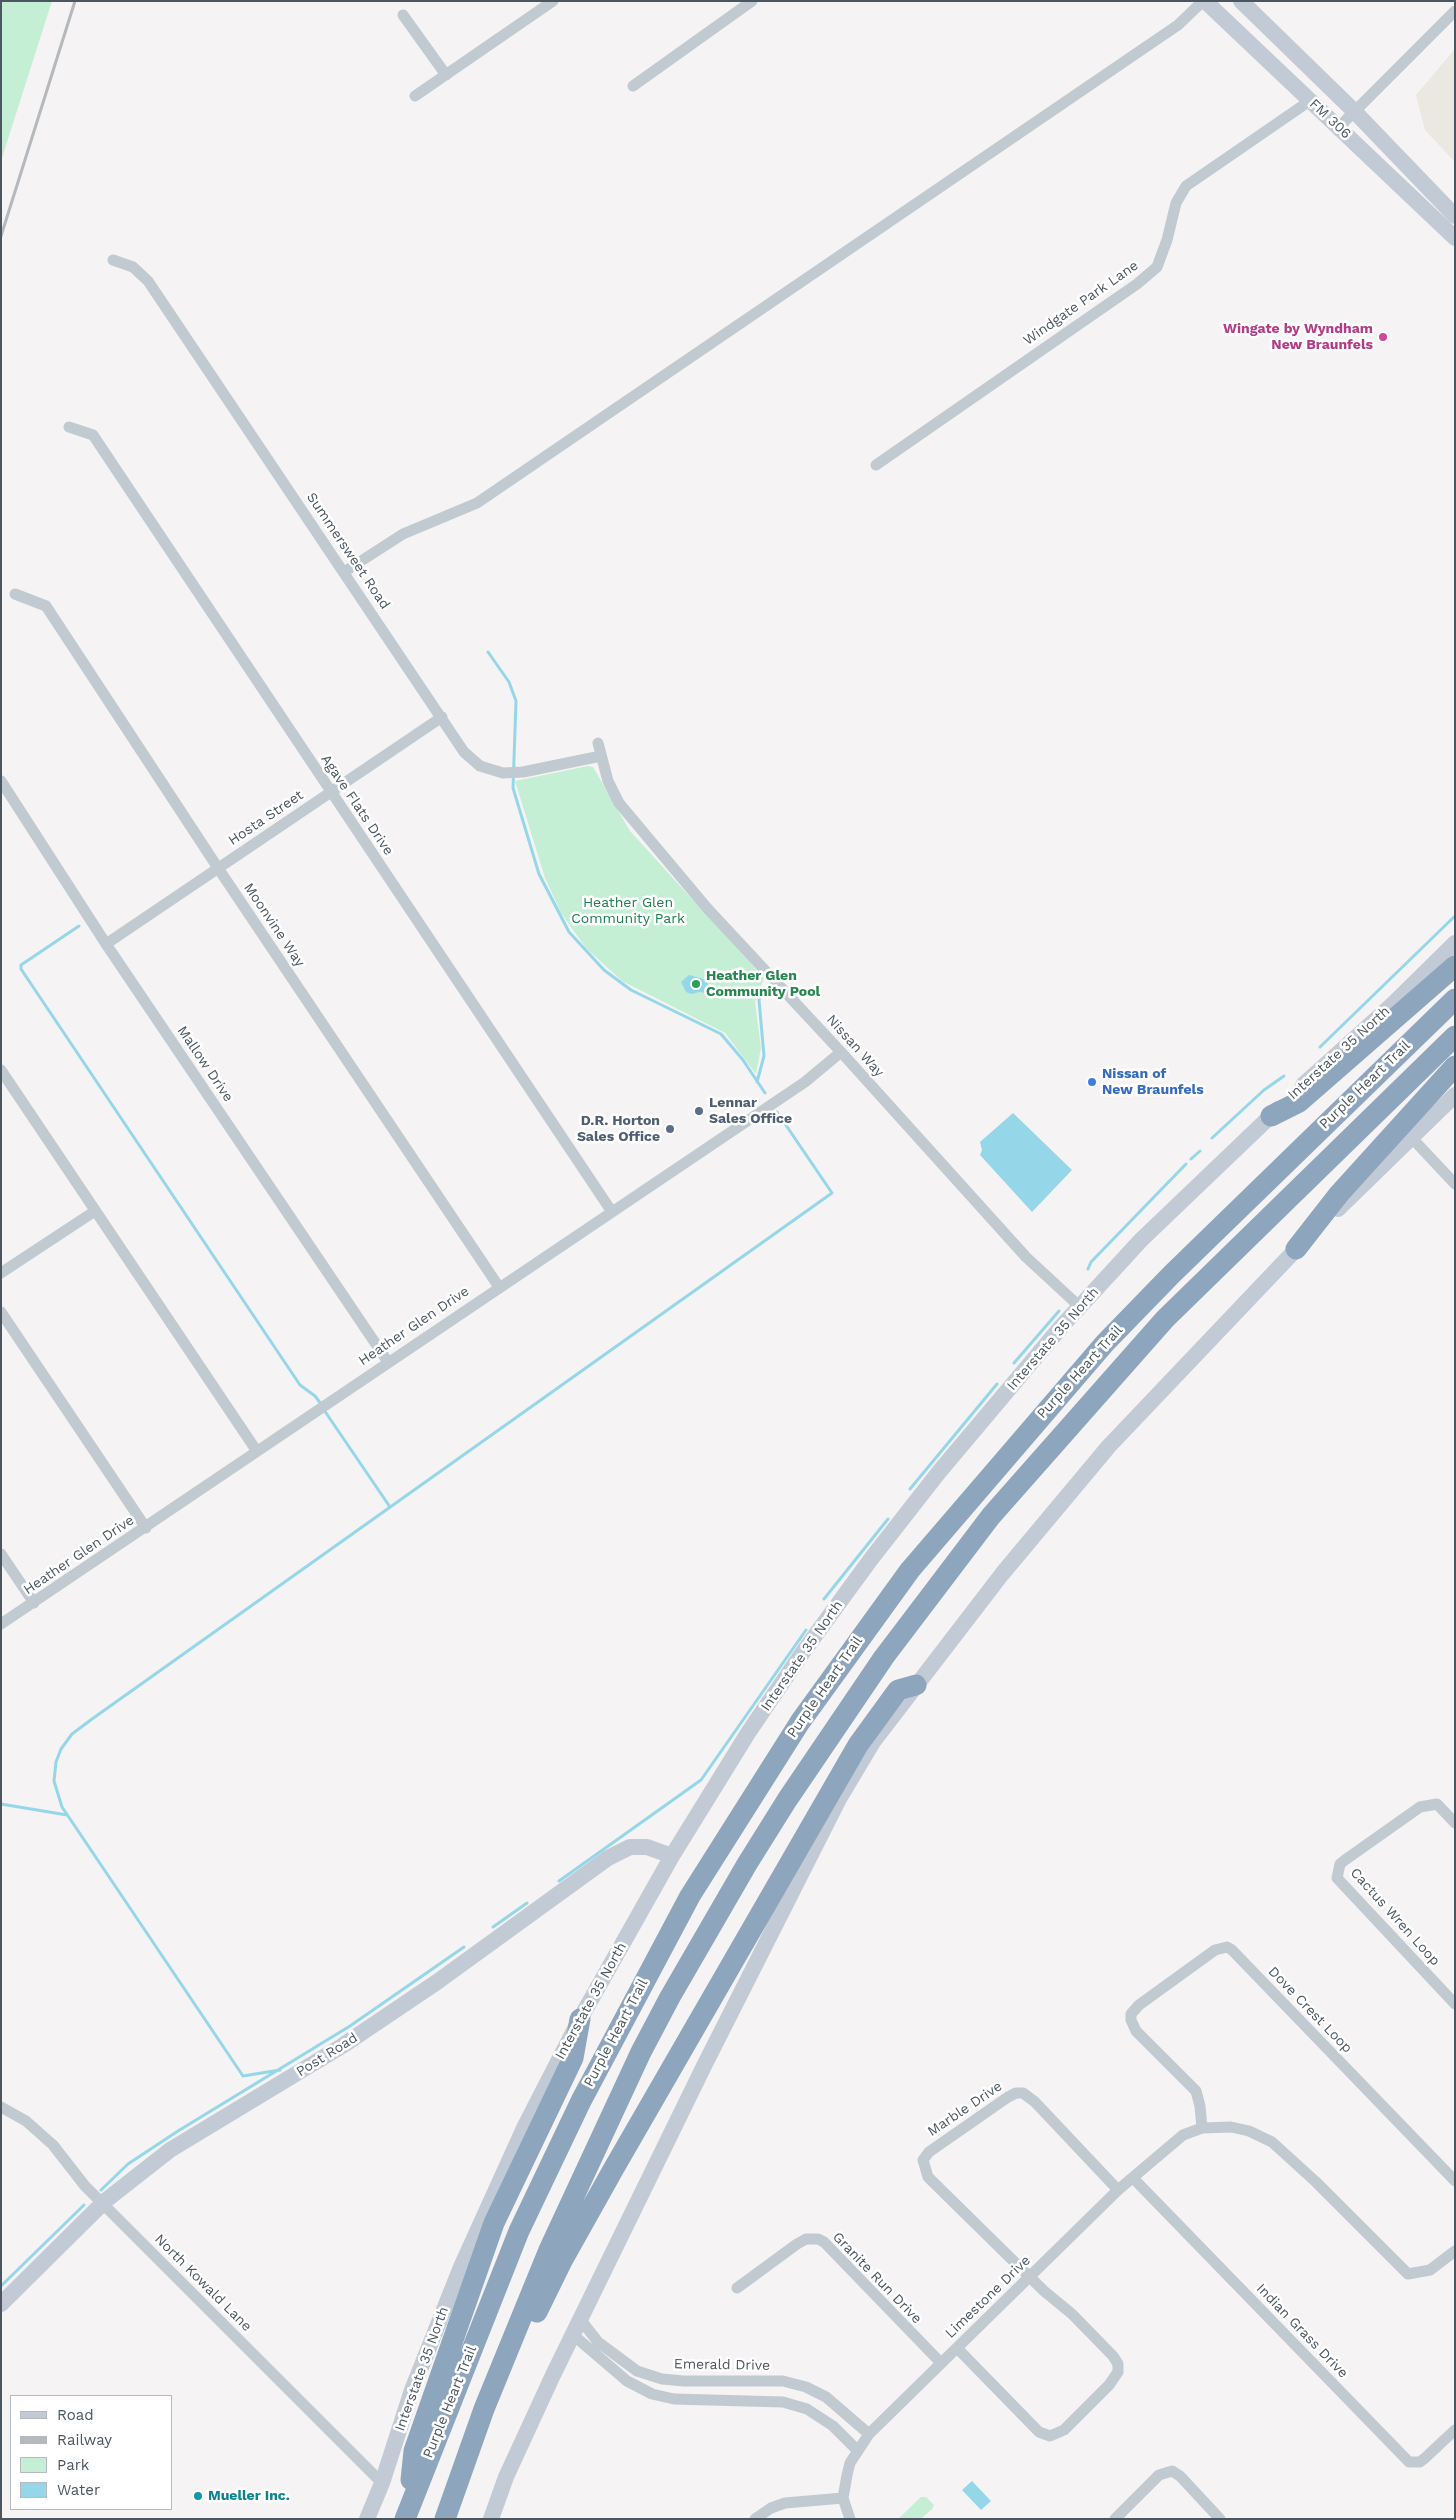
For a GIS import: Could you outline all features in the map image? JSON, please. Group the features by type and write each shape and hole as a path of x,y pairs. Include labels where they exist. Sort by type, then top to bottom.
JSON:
{"highway":[{"path":"1271,1116 1299,1102 1455,966"},
{"name":"Purple Heart Trail","path":"406,2515 519,2230 581,2101 690,1896 811,1706 910,1570 1105,1343 1172,1274 1455,999"},
{"name":"Purple Heart Trail","path":"445,2519 484,2409 549,2250 641,2052 670,1997 752,1856 879,1664 991,1516 1126,1362 1222,1262 1455,1036"},
{"path":"1296,1249 1339,1194 1455,1066"},
{"path":"455,2519 481,2443 526,2335 563,2259 858,1745 898,1690 916,1685"},
{"path":"406,2515 414,2451 465,2302 494,2222 572,2058 580,2019"}],"main road":[{"name":"FM 306","path":"1204,1 1455,238"},
{"name":"FM 306","path":"1241,1 1356,112 1455,216"},
{"name":"Interstate 35 North","path":"367,2519 382,2483 412,2390 461,2267 524,2128 580,2019 672,1856 759,1717 803,1652 871,1559 945,1464 1079,1306 1141,1240 1271,1116 1392,1005 1455,943"},
{"path":"491,2519 506,2477 572,2334 704,2066 839,1799 874,1742 1002,1574 1109,1446 1296,1249 1455,1095"},
{"name":"Post Road","path":"1,2304 103,2203 170,2150 342,2046 436,1982 608,1858 630,1847 647,1847 672,1856"}],"street":[{"path":"415,96 553,1"},
{"path":"633,86 752,1"},
{"path":"344,572 403,534 477,503 1178,25 1204,1"},
{"path":"1339,127 1455,11"},
{"path":"403,15 446,75"},
{"name":"Windgate Park Lane","path":"876,465 1137,284 1158,267 1176,203 1186,186 1311,100"},
{"name":"Summersweet Road","path":"113,260 134,266 148,281 464,752 480,766 503,773 523,772 601,756"},
{"name":"Agave Flats Drive","path":"69,427 93,435 243,656 330,793 612,1212"},
{"name":"Moonvine Way","path":"15,594 46,606 218,868 499,1287"},
{"name":"Hosta Street","path":"106,944 442,717"},
{"name":"Nissan Way","path":"598,743 608,781 619,803 707,908 841,1052 1026,1257 1079,1306"},
{"name":"Mallow Drive","path":"1,781 106,944 388,1362"},
{"name":"Heather Glen Drive","path":"1,1624 146,1528 256,1450 805,1082 841,1052"},
{"path":"1,1070 256,1450"},
{"path":"1412,1137 1455,1184"},
{"path":"1,1273 95,1211"},
{"path":"1,1312 146,1528"},
{"path":"1,1554 34,1603"},
{"name":"Cactus Wren Loop","path":"1455,1823 1437,1804 1420,1807 1340,1864 1337,1878 1455,2004"},
{"name":"Dove Crest Loop","path":"1202,2128 1200,2106 1196,2091 1136,2031 1131,2017 1139,2005 1215,1950 1227,1948 1232,1950 1455,2181"},
{"name":"Marble Drive","path":"1030,2277 928,2177 923,2160 929,2152 1008,2097 1016,2093 1023,2093 1035,2102 1118,2190"},
{"name":"North Kowald Lane","path":"1,2108 26,2121 53,2145 85,2186 382,2483"},
{"name":"Limestone Drive","path":"850,2519 843,2498 850,2463 869,2434 1118,2190 1184,2135 1202,2128 1239,2128 1272,2142 1316,2182 1408,2274 1422,2273 1430,2270 1455,2251"},
{"name":"Indian Grass Drive","path":"1133,2178 1409,2462 1420,2462 1455,2430"},
{"name":"Granite Run Drive","path":"737,2288 797,2244 806,2239 818,2239 824,2242 940,2363"},
{"path":"957,2348 1039,2432 1050,2436 1064,2430 1109,2385 1118,2372 1118,2364 1113,2356 1072,2314 1030,2277"},
{"name":"Emerald Drive","path":"580,2319 598,2342 637,2371 662,2379 761,2380 791,2383 826,2397 869,2434"},
{"path":"572,2334 627,2381 652,2394 674,2399 783,2402 807,2409 833,2426 857,2450"},
{"path":"1115,2519 1159,2475 1172,2471 1180,2476 1220,2519"},
{"path":"755,2519 771,2508 785,2503 843,2498"}],"shaded area":[{"path":"1455,49 1455,162 1425,130 1416,95"}],"green space":[{"path":"1,1 52,1 1,161"},
{"name":"Heather Glen Community Park","path":"588,766 593,767 630,831 764,978 755,1002 761,1048 756,1074 725,1033 622,981 586,948 561,913 545,878 515,781"},
{"path":"921,2497 926,2497 934,2505 932,2509 921,2519 898,2519"}],"water":[{"name":"Heather Glen Community Pool","path":"689,975 707,980 710,994 700,992 691,994 686,992 681,982"},
{"path":"1013,1113 1072,1170 1032,1212 980,1155 982,1150 980,1142"},
{"path":"972,2481 991,2501 981,2510 962,2490"}],"waterway":[{"path":"488,652 509,682 516,701 513,788 539,874 569,932 604,970 631,990 721,1034 743,1060 765,1093"},
{"path":"1320,1047 1455,916"},
{"path":"79,926 21,965 21,969 300,1385 315,1396 321,1404"},
{"path":"757,1082 764,1056 759,1000 764,988"},
{"path":"1212,1138 1264,1090 1284,1076"},
{"path":"280,2070 243,2076 62,1807 54,1781 56,1762 61,1749 72,1734 92,1719 832,1193 777,1112"},
{"path":"1191,1159 1200,1151"},
{"path":"1088,1269 1091,1262 1186,1164"},
{"path":"1014,1363 1059,1311"},
{"path":"910,1489 997,1384"},
{"path":"324,1410 390,1507"},
{"path":"824,1599 888,1519"},
{"path":"559,1881 701,1780 806,1630"},
{"path":"1,1804 67,1815"},
{"path":"493,1927 527,1903"},
{"path":"101,2190 128,2164 178,2131 350,2026 464,1947"},
{"path":"1,2286 84,2205"}],"railway":[{"path":"1,236 75,1"}],"place":[{"name":"Wingate by Wyndham New Braunfels","path":"1383,337"},
{"name":"Heather Glen Community Pool","path":"696,984"},
{"name":"Nissan of New Braunfels","path":"1092,1082"},
{"name":"Lennar Sales Office","path":"699,1111"},
{"name":"D.R. Horton Sales Office","path":"670,1129"},
{"name":"Mueller Inc.","path":"198,2496"}]}
